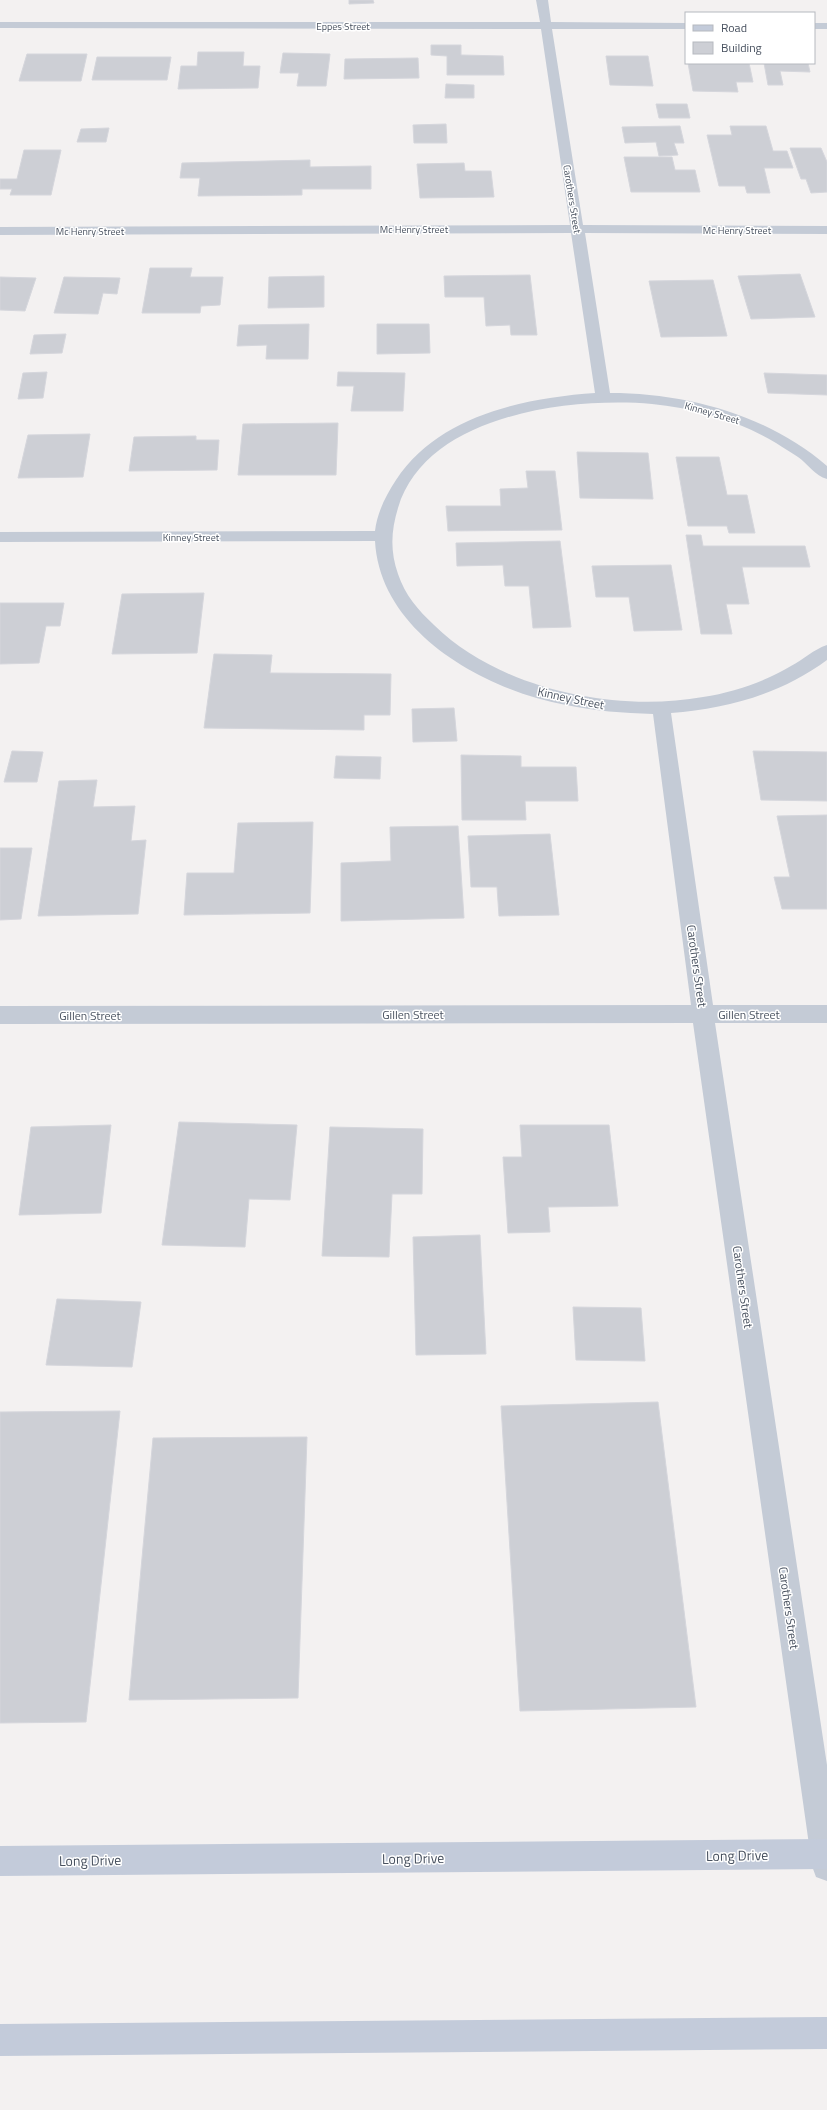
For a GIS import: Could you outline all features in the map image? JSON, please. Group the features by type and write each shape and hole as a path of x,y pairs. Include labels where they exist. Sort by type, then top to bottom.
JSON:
{"main road":[{"name":"Long Drive","path":"0,1861 826,1858"},
{"path":"0,2040 827,2033"}],"street":[{"name":"Carothers Street","path":"542,0 603,397"},
{"name":"Eppes Street","path":"0,25 685,26"},
{"path":"815,26 827,26"},
{"name":"Mc Henry Street","path":"0,231 577,229 827,230"},
{"name":"Kinney Street","path":"827,474 798,450 740,421 707,410 673,402 638,398 603,397 552,401 515,409 481,421 441,442 411,469 399,484 391,501 383,536 385,562 394,587 410,612 432,635 461,657 501,678 533,690 567,699 618,706 661,707 702,703 740,696 774,684 827,651"},
{"name":"Kinney Street","path":"0,537 383,536"},
{"name":"Carothers Street","path":"661,707 703,1014 826,1858"},
{"name":"Gillen Street","path":"0,1015 827,1014"}],"building":[{"path":"349,0 373,0 374,3 349,4"},
{"path":"431,45 461,45 461,55 503,56 504,75 447,75 447,56 431,55"},
{"path":"198,52 244,52 243,66 260,66 258,88 178,89 181,66 197,66"},
{"path":"283,53 330,54 326,86 297,86 299,73 280,73"},
{"path":"27,54 87,54 81,81 19,81"},
{"path":"606,56 648,56 653,86 610,85"},
{"path":"97,57 171,57 167,80 92,80"},
{"path":"418,58 419,78 344,79 345,59"},
{"path":"688,64 749,64 753,82 736,82 738,92 693,91"},
{"path":"764,64 808,64 810,72 780,71 783,85 768,85"},
{"path":"446,84 474,85 474,98 445,98"},
{"path":"656,104 687,104 690,118 659,118"},
{"path":"446,124 447,143 414,143 413,125"},
{"path":"680,126 684,143 674,143 678,155 659,156 656,142 625,143 622,127"},
{"path":"730,126 766,126 773,151 787,151 793,168 764,168 770,193 747,193 745,186 719,186 707,135 732,135"},
{"path":"109,128 106,142 77,142 81,129"},
{"path":"790,148 821,148 827,162 827,192 811,193 806,179 801,179"},
{"path":"24,150 61,150 51,195 10,195 12,189 0,189 0,179 17,179"},
{"path":"624,157 672,157 675,170 695,170 700,192 631,192"},
{"path":"310,160 310,167 371,166 371,189 302,189 302,195 198,196 200,178 180,178 182,163"},
{"path":"464,163 465,171 491,171 494,197 420,198 417,164"},
{"path":"150,268 192,268 190,277 223,277 220,305 201,306 200,313 142,313"},
{"path":"800,274 815,317 751,319 738,276"},
{"path":"530,275 537,335 511,335 510,325 486,326 484,297 445,297 444,276"},
{"path":"324,276 324,307 268,308 269,277"},
{"path":"0,277 36,278 25,311 0,310"},
{"path":"64,277 120,278 117,294 103,293 98,314 54,313"},
{"path":"713,280 727,336 661,337 649,281"},
{"path":"309,324 308,359 266,359 267,345 237,346 239,325"},
{"path":"377,324 429,324 430,353 377,354"},
{"path":"66,334 62,353 30,354 34,335"},
{"path":"47,372 43,398 18,399 23,373"},
{"path":"338,372 405,373 403,411 351,411 354,386 337,386"},
{"path":"764,373 827,375 827,395 768,393"},
{"path":"338,423 336,475 238,475 243,424"},
{"path":"90,434 83,477 18,478 28,435"},
{"path":"196,436 196,440 219,440 217,470 129,471 134,437"},
{"path":"577,452 648,453 653,499 580,498"},
{"path":"676,457 719,457 727,495 747,495 755,533 729,533 727,526 688,526"},
{"path":"526,471 555,471 562,530 448,531 446,506 501,506 500,489 528,488"},
{"path":"686,535 701,535 703,546 805,546 810,567 742,567 749,604 726,604 732,634 701,634"},
{"path":"560,541 571,627 533,628 529,586 505,586 503,565 457,566 456,543"},
{"path":"671,565 682,630 634,631 629,597 596,597 592,566"},
{"path":"204,593 197,653 112,654 122,594"},
{"path":"0,603 64,603 60,626 46,626 39,663 0,664"},
{"path":"214,654 272,655 270,673 391,674 390,715 364,715 364,730 204,728"},
{"path":"454,708 457,741 413,742 412,709"},
{"path":"12,751 43,752 37,782 4,782"},
{"path":"753,751 827,752 827,801 761,800"},
{"path":"461,755 521,756 521,767 576,767 578,801 525,801 526,820 462,820"},
{"path":"336,756 381,757 380,779 334,778"},
{"path":"97,780 93,807 135,806 131,841 146,840 138,914 38,916 59,781"},
{"path":"827,815 827,909 782,909 774,877 790,877 777,816"},
{"path":"313,822 310,913 184,915 187,873 234,873 238,823"},
{"path":"458,826 464,918 341,921 341,863 391,861 390,827"},
{"path":"550,834 559,915 499,916 497,887 471,887 468,836"},
{"path":"0,848 32,848 21,919 0,920"},
{"path":"179,1122 297,1125 290,1200 249,1199 245,1247 162,1245"},
{"path":"111,1125 101,1213 19,1215 31,1127"},
{"path":"520,1125 609,1125 618,1206 548,1207 550,1232 508,1233 503,1157 522,1157"},
{"path":"330,1127 423,1129 422,1194 392,1194 389,1257 322,1256"},
{"path":"480,1235 486,1354 416,1355 413,1237"},
{"path":"57,1299 141,1302 132,1367 46,1365"},
{"path":"573,1307 641,1308 645,1361 576,1360"},
{"path":"658,1402 696,1707 520,1711 501,1406"},
{"path":"120,1411 86,1722 0,1723 0,1412"},
{"path":"307,1437 298,1698 129,1700 153,1438"}]}
